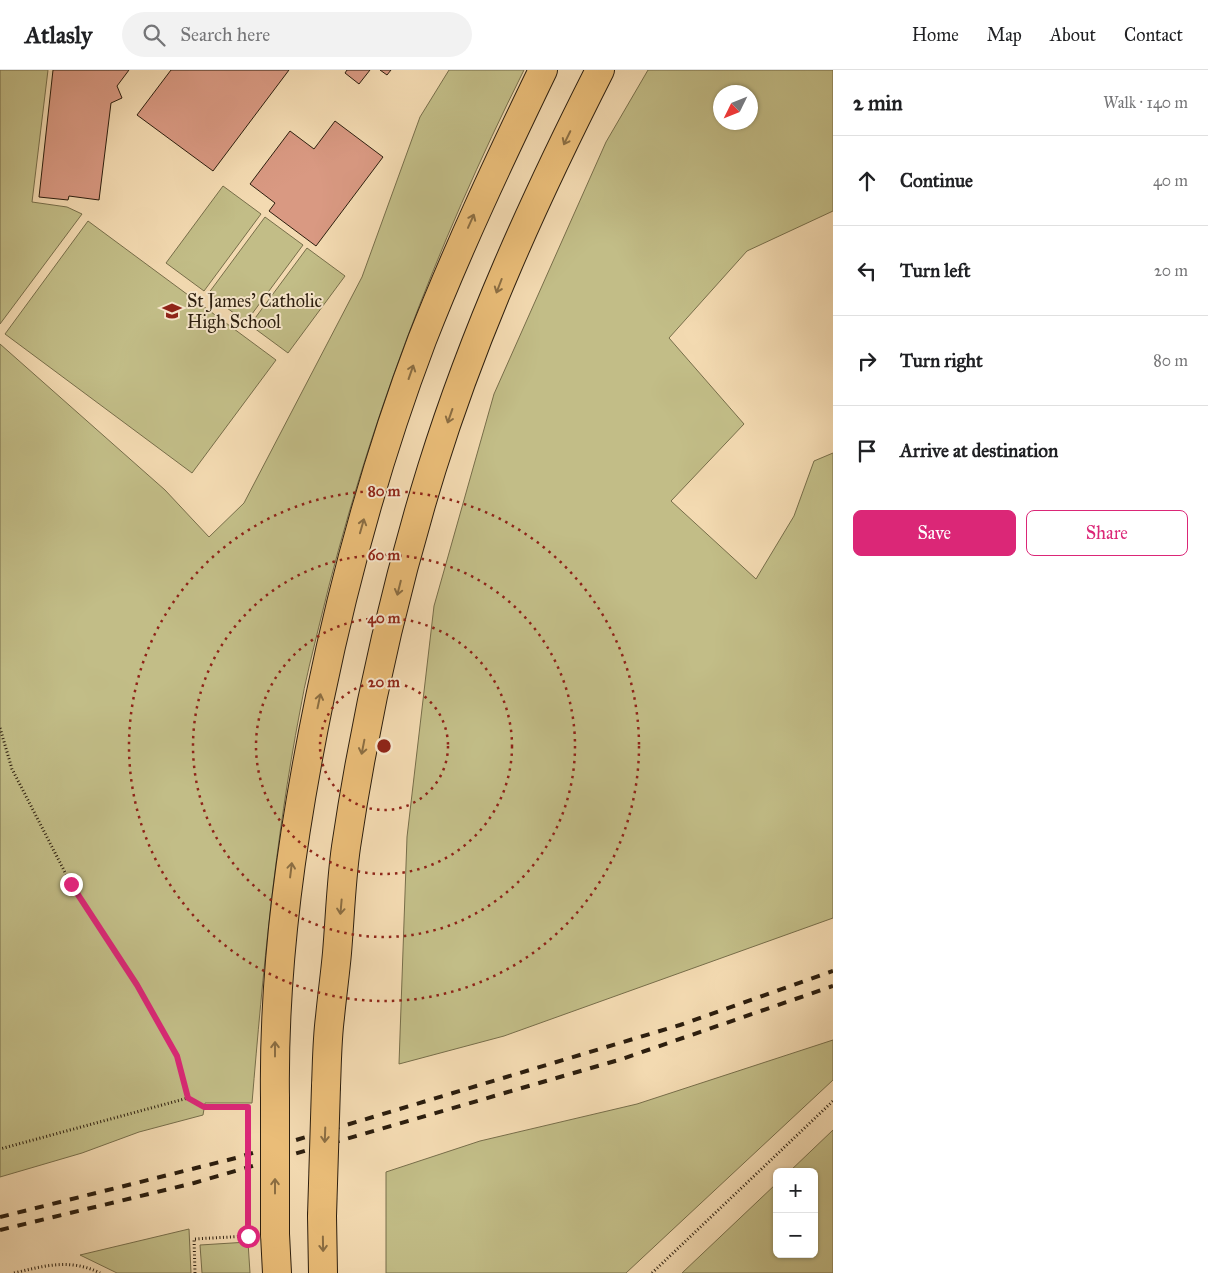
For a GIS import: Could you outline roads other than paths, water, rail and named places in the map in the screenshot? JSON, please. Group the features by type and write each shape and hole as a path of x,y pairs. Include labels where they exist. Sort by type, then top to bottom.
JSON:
{"highway":[{"path":"277,1273 274,1041 281,948 294,837 319,702 352,561 386,442 421,342 485,190 543,70"},
{"path":"323,1273 322,1216 330,1019 346,850 376,678 432,468 473,353 503,276 600,70"}],"railway":[{"path":"0,1217 236,1158 680,1025 833,971"},
{"path":"0,1230 194,1183 622,1059 833,986"}],"place":[{"name":"St James' Catholic High School","path":"172,311"}]}
